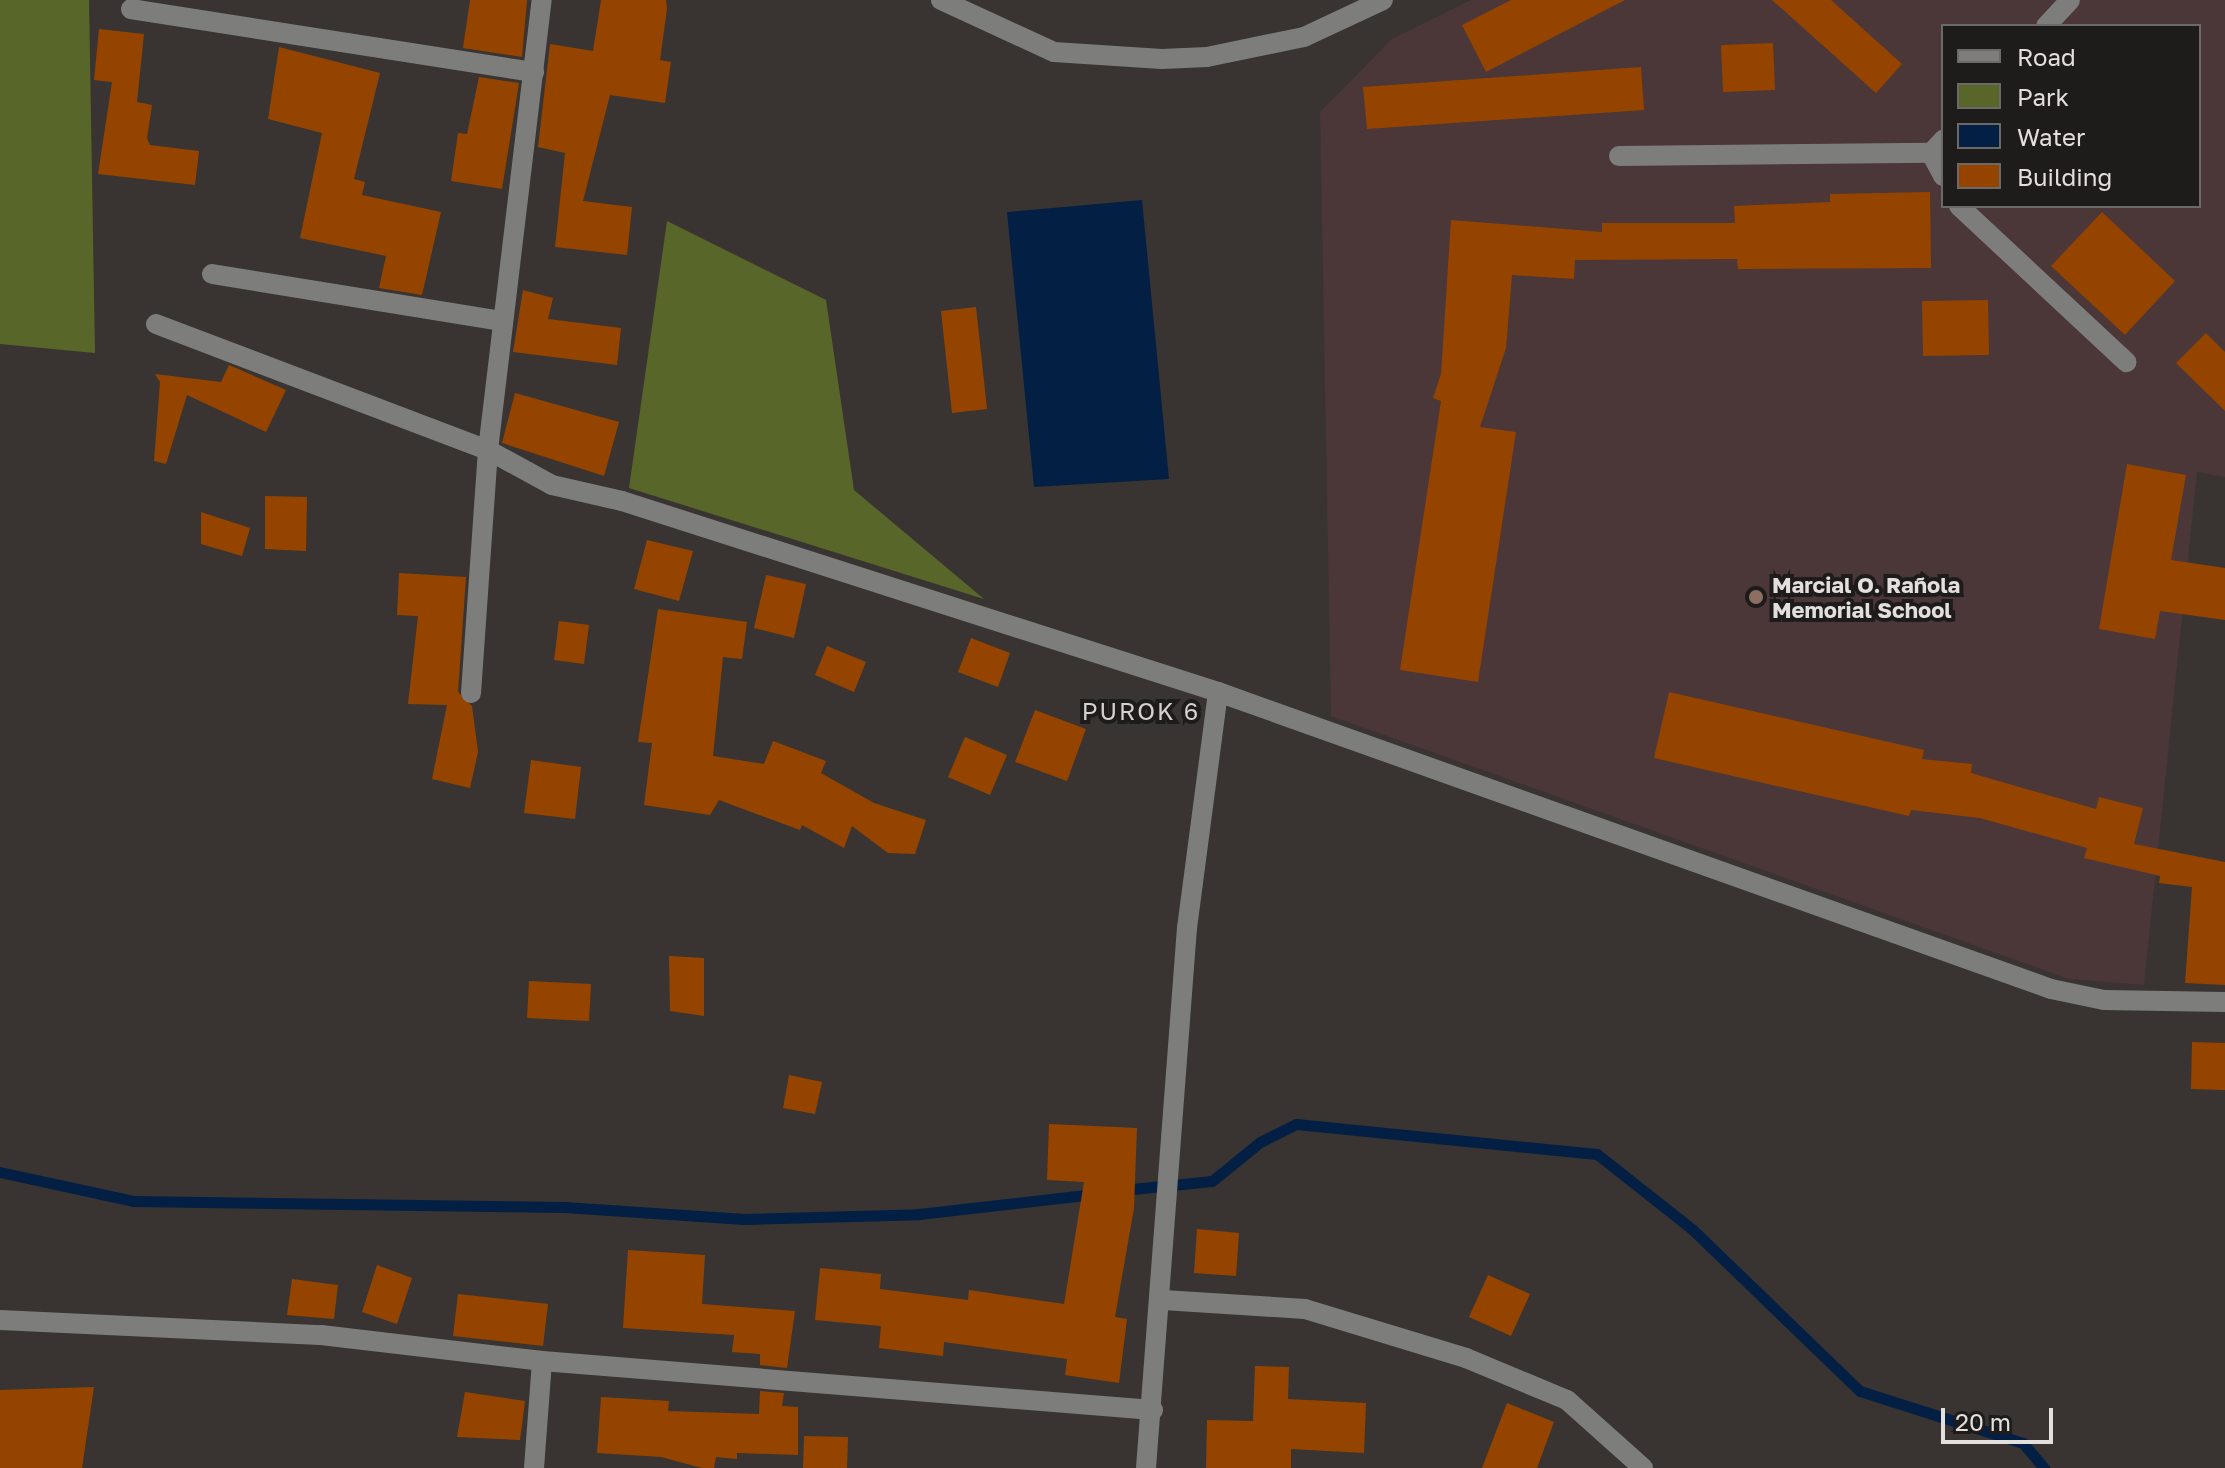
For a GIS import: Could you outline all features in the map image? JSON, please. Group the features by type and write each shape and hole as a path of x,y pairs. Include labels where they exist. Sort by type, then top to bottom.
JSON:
{"street":[{"path":"471,693 488,450 542,0"},
{"path":"941,0 1054,52 1162,59 1207,57 1304,37 1383,0"},
{"path":"2048,24 2070,0"},
{"path":"131,9 534,72"},
{"path":"1619,156 1937,147"},
{"path":"1961,208 2126,362"},
{"path":"212,274 502,321"},
{"path":"156,324 488,450 552,485 622,501 1218,692 2051,989 2104,1000 2225,1002"},
{"path":"1146,1468 1163,1300 1187,928 1218,692"},
{"path":"1163,1300 1305,1309 1436,1348 1567,1400 1643,1468"},
{"path":"0,1320 321,1335 542,1361 1153,1410"},
{"path":"534,1468 542,1361"}],"shaded area":[{"name":"Marcial O. Rañola Memorial School","path":"1471,0 2225,0 2225,477 2197,472 2144,985 2069,979 1331,716 1320,112 1392,39"}],"green space":[{"path":"0,0 89,0 95,353 0,344"},
{"path":"667,221 826,300 854,490 984,599 629,488"}],"water":[{"path":"1142,200 1169,479 1034,487 1007,212"}],"building":[{"path":"470,0 527,0 522,57 463,48"},
{"path":"601,0 666,0 667,9 660,60 671,62 665,103 610,95 583,201 632,207 627,255 555,247 565,153 538,147 550,44 593,51"},
{"path":"1511,0 1625,0 1486,72 1462,25"},
{"path":"1772,0 1831,0 1902,64 1876,93"},
{"path":"99,29 144,34 137,102 152,105 147,138 150,145 199,151 195,185 98,174 112,82 94,80"},
{"path":"1773,43 1775,90 1723,92 1721,45"},
{"path":"279,47 380,73 354,179 365,182 362,195 441,212 422,295 379,288 386,256 300,238 322,133 268,119"},
{"path":"1641,67 1644,110 1367,129 1363,87"},
{"path":"479,77 519,83 502,189 451,181 458,133 467,134"},
{"path":"1930,192 1931,268 1738,269 1737,259 1575,260 1574,279 1512,275 1506,348 1480,427 1516,432 1478,682 1400,670 1441,401 1433,398 1441,374 1451,220 1602,232 1602,223 1735,223 1734,206 1830,202 1830,194"},
{"path":"2102,212 2175,281 2125,335 2051,266"},
{"path":"523,290 553,298 548,319 621,328 617,365 513,352"},
{"path":"1988,300 1989,355 1923,356 1922,301"},
{"path":"976,307 987,409 952,413 941,311"},
{"path":"2206,333 2225,352 2225,411 2176,363"},
{"path":"229,365 286,390 266,432 187,395 166,464 154,461 160,382 155,374 221,382"},
{"path":"515,393 619,422 604,476 502,443"},
{"path":"2127,464 2186,475 2171,560 2225,568 2225,620 2160,611 2155,639 2099,629"},
{"path":"265,496 307,497 306,551 265,549"},
{"path":"201,512 250,528 242,556 201,544"},
{"path":"647,540 693,551 679,601 634,589"},
{"path":"399,573 466,577 458,692 472,706 478,752 470,788 432,779 447,705 408,704 418,616 397,615"},
{"path":"766,575 806,584 794,638 754,628"},
{"path":"658,609 747,622 742,659 723,657 713,756 764,764 773,741 826,761 821,773 874,803 926,820 915,854 888,853 852,826 844,848 802,825 800,830 719,800 710,815 644,805 652,743 638,742"},
{"path":"559,621 589,625 584,664 554,660"},
{"path":"971,638 1010,653 998,687 958,672"},
{"path":"827,646 866,662 854,692 815,675"},
{"path":"1669,692 1924,750 1922,759 1972,764 1971,773 2096,809 2099,797 2143,808 2134,844 2225,862 2225,985 2185,983 2192,887 2159,883 2160,876 2084,858 2087,848 1980,818 1911,810 1909,816 1654,758"},
{"path":"1035,710 1086,729 1067,781 1015,762"},
{"path":"965,737 1007,755 990,795 948,777"},
{"path":"531,760 581,767 575,819 524,813"},
{"path":"669,956 704,958 704,1016 670,1011"},
{"path":"529,981 591,984 589,1021 527,1018"},
{"path":"2192,1042 2225,1043 2225,1090 2191,1089"},
{"path":"789,1075 822,1082 815,1114 783,1108"},
{"path":"1049,1124 1137,1128 1134,1208 1115,1317 1127,1319 1119,1383 1065,1375 1067,1359 944,1342 943,1356 879,1348 881,1326 815,1320 820,1268 881,1274 880,1289 968,1300 969,1290 1064,1304 1084,1182 1047,1180"},
{"path":"1197,1229 1239,1233 1236,1276 1194,1273"},
{"path":"628,1250 705,1255 702,1304 795,1311 787,1368 760,1365 760,1354 732,1352 734,1335 623,1328"},
{"path":"377,1265 412,1278 397,1324 362,1312"},
{"path":"1488,1275 1530,1294 1511,1336 1469,1317"},
{"path":"292,1279 338,1285 334,1319 287,1315"},
{"path":"458,1294 548,1304 543,1346 453,1336"},
{"path":"1255,1366 1289,1367 1288,1399 1366,1403 1364,1453 1291,1449 1291,1468 1206,1468 1207,1420 1253,1421"},
{"path":"94,1387 82,1468 0,1468 0,1390"},
{"path":"760,1391 784,1393 782,1406 798,1407 798,1455 737,1453 737,1459 716,1457 714,1468 702,1468 661,1457 597,1453 601,1397 669,1401 668,1411 759,1414"},
{"path":"465,1392 525,1401 520,1440 457,1437"},
{"path":"1507,1403 1554,1422 1537,1468 1482,1468"},
{"path":"804,1436 848,1437 847,1468 803,1468"}],"waterway":[{"path":"1123,1190 1212,1181 1260,1142 1296,1124 1597,1154 1692,1229 1860,1391 2023,1443 2044,1468"},
{"path":"0,1172 133,1201 564,1207 745,1219 919,1214 1094,1194"}],"place":[{"name":"Marcial O. Rañola Memorial School","path":"1756,597"}],"district":[{"name":"PUROK 6","path":"1141,711"}]}
